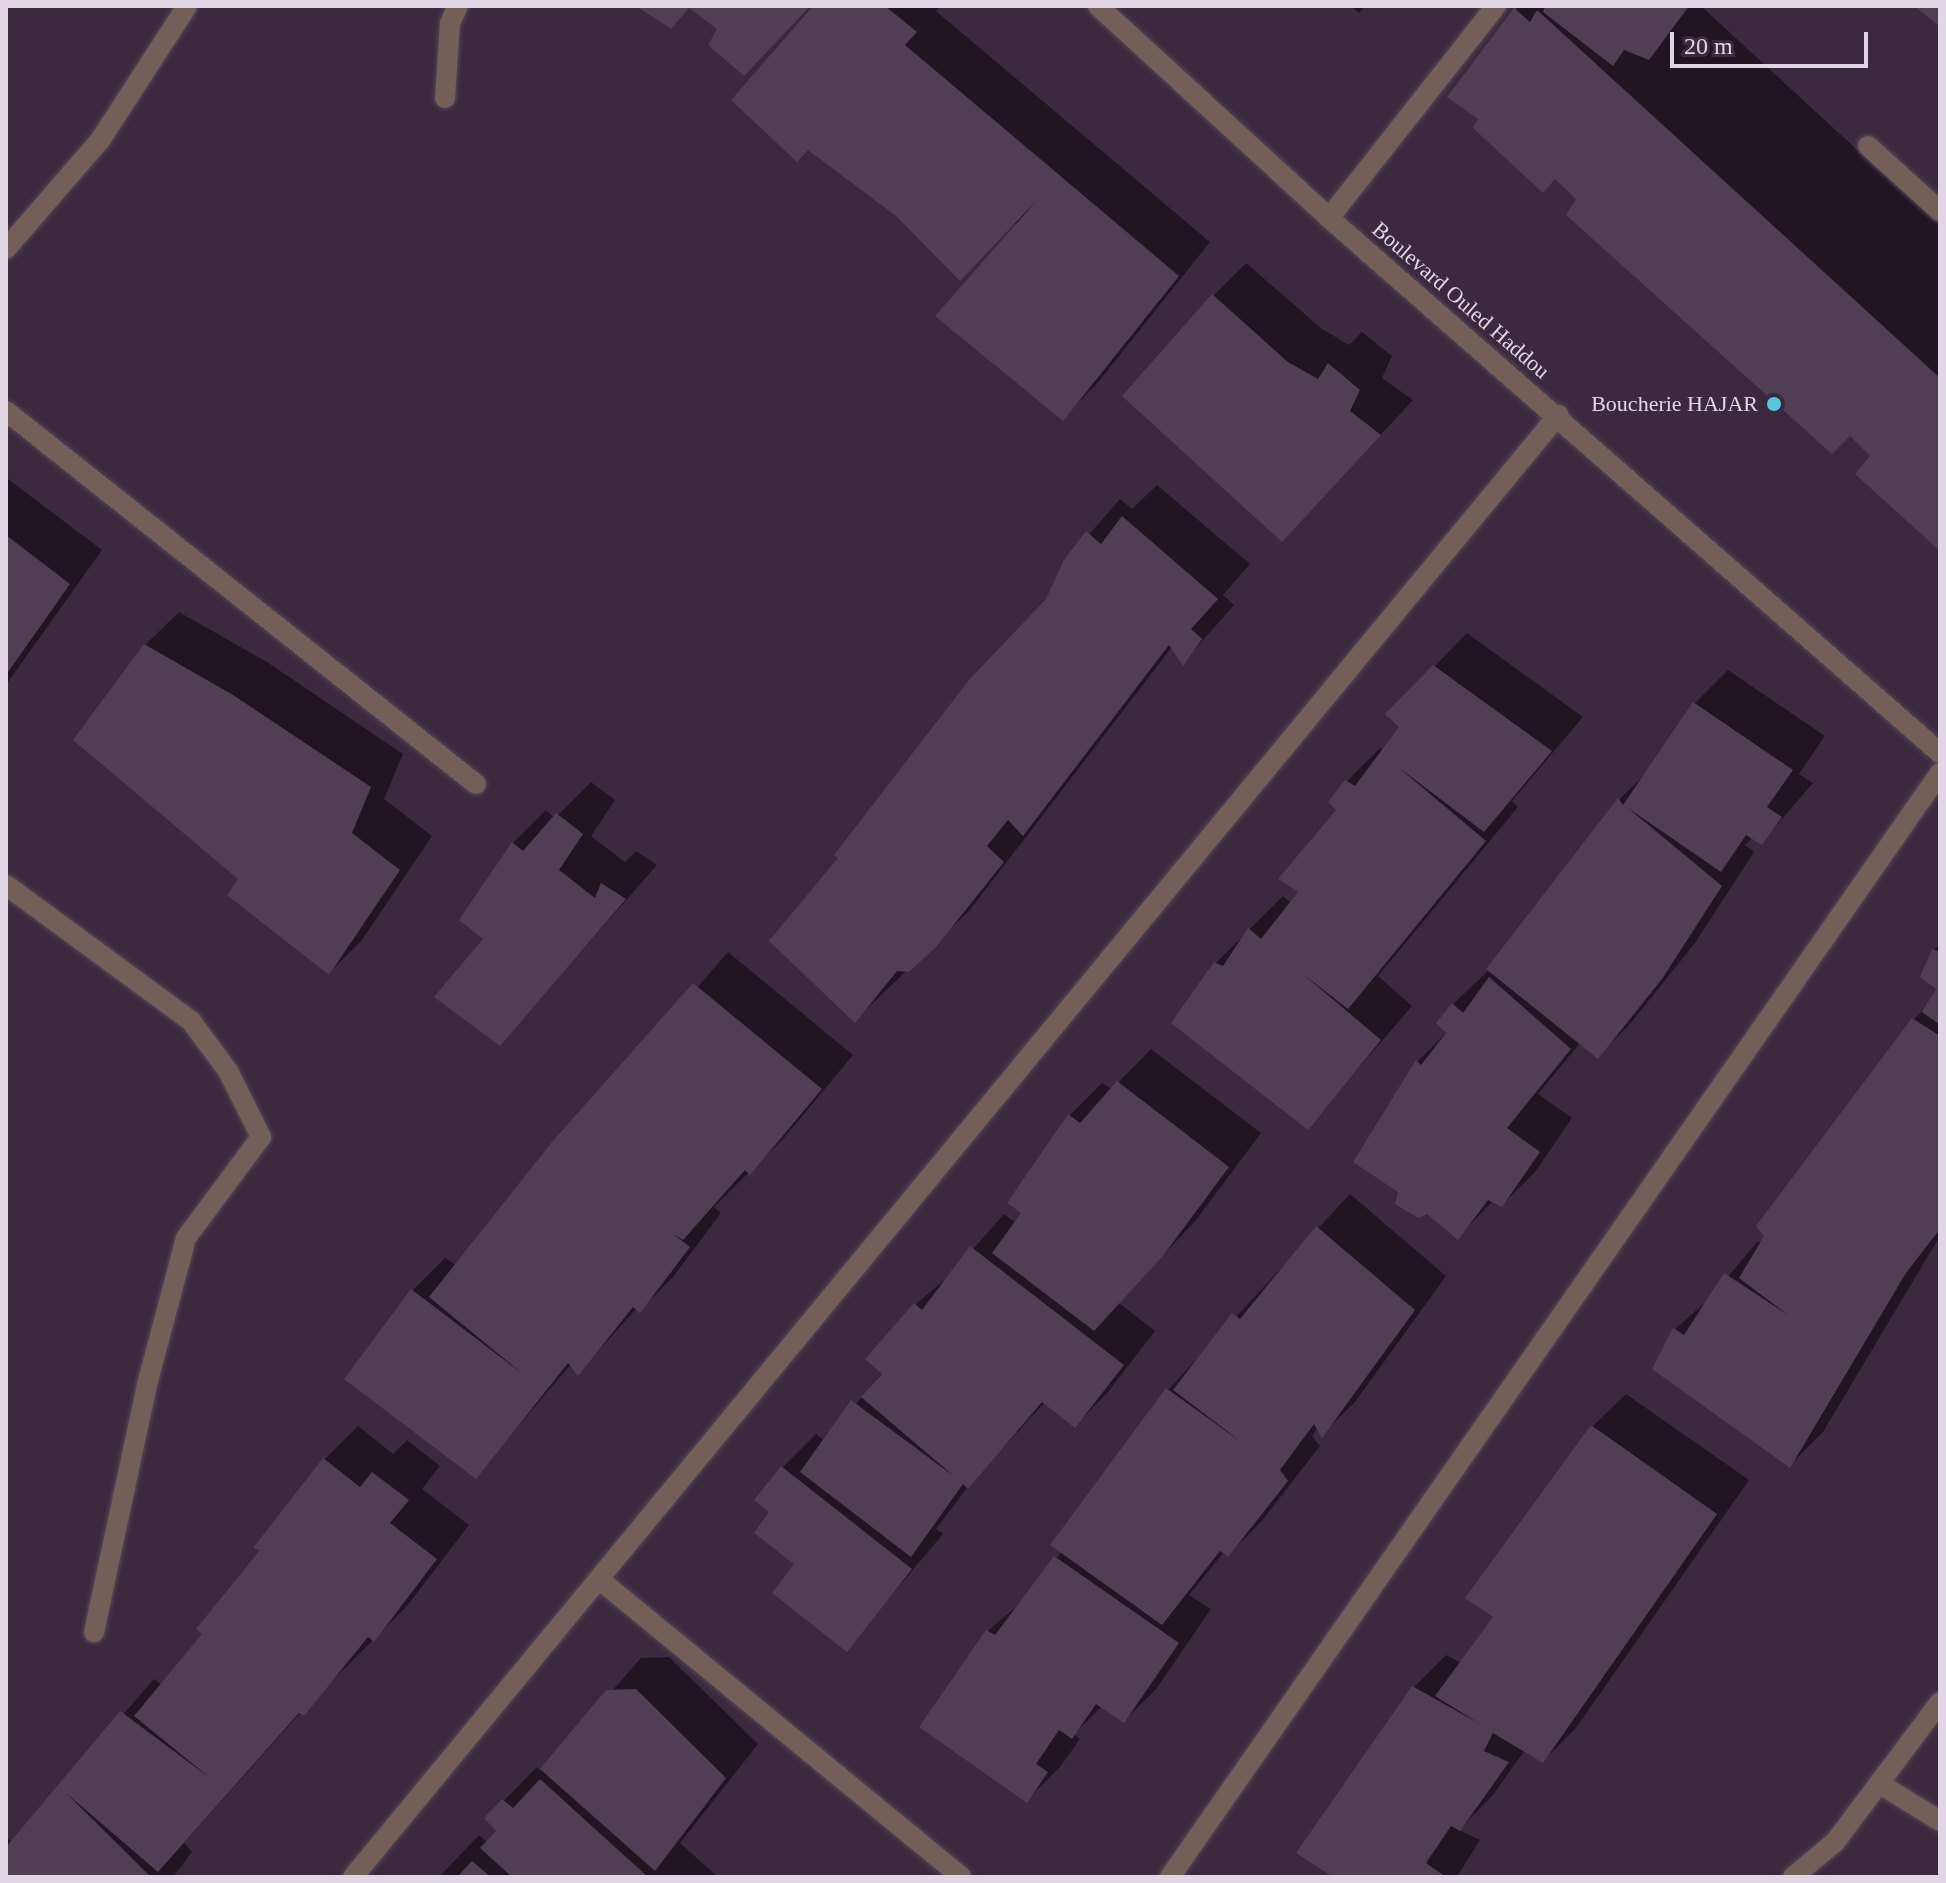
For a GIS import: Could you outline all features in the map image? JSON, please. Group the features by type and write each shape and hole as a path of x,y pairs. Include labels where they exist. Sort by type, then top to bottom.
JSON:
{"street":[{"path":"6,249 101,139 187,6"},
{"path":"445,98 450,23 458,6"},
{"name":"Boulevard Ouled Haddou","path":"1098,6 1329,218 1558,415 1940,753"},
{"path":"1329,218 1496,6"},
{"path":"1868,146 1940,211"},
{"path":"6,411 476,784"},
{"path":"353,1877 1558,415"},
{"path":"1170,1877 1940,773"},
{"path":"6,885 191,1021 228,1071 261,1137 186,1238 147,1385 94,1632"},
{"path":"600,1580 961,1877"},
{"path":"1793,1877 1835,1842 1940,1702"},
{"path":"1880,1784 1940,1821"}],"building":[{"path":"636,6 810,6 744,76 708,45 717,29 689,8 671,29"},
{"path":"813,6 885,6 917,32 905,45 1179,276 1063,421 935,316 1038,199 960,281 896,216 808,150 797,162 731,100"},
{"path":"1545,6 1689,6 1649,60 1624,50 1613,66 1543,12"},
{"path":"1914,6 1940,6 1939,26"},
{"path":"1514,8 1530,22 1537,10 1940,378 1940,551 1855,474 1870,456 1850,436 1832,454 1566,215 1576,199 1555,179 1543,193 1473,128 1478,119 1447,97"},
{"path":"1212,294 1288,362 1318,379 1328,363 1360,390 1350,411 1381,435 1282,542 1122,396"},
{"path":"1122,516 1218,599 1191,629 1202,639 1183,666 1169,645 1023,836 1008,820 987,846 1004,862 936,947 909,972 897,971 855,1023 769,941 838,858 834,855 969,680 1046,599 1064,560 1086,531 1101,544"},
{"path":"6,535 70,584 6,675"},
{"path":"144,644 233,695 371,787 352,833 400,870 329,975 227,895 238,879 73,740"},
{"path":"1433,665 1552,751 1484,832 1398,767 1486,841 1348,1009 1303,974 1381,1040 1308,1130 1171,1023 1214,962 1223,966 1248,928 1261,939 1298,892 1278,879 1336,810 1328,802 1345,780 1355,786 1399,727 1385,714"},
{"path":"1693,702 1793,770 1767,807 1782,817 1762,845 1746,835 1721,872 1628,808 1722,886 1662,979 1598,1059 1486,969 1618,798 1623,805"},
{"path":"556,813 583,834 559,870 595,898 601,883 626,899 500,1046 434,997 483,939 459,920 512,842 523,851"},
{"path":"1932,949 1940,952 1940,1025 1922,1012 1936,989 1920,977"},
{"path":"1489,977 1571,1049 1507,1128 1540,1152 1502,1207 1488,1200 1458,1240 1427,1214 1418,1218 1395,1204 1398,1192 1353,1162 1416,1060 1421,1065 1446,1033 1436,1023 1452,1003 1463,1013"},
{"path":"693,983 822,1089 750,1175 745,1170 683,1240 672,1233 690,1247 640,1313 633,1307 578,1376 568,1363 476,1479 344,1379 411,1289 524,1375 429,1297 552,1142"},
{"path":"1912,1018 1940,1036 1940,1229 1906,1273 1790,1468 1652,1369 1673,1328 1684,1335 1724,1273 1788,1315 1739,1278 1764,1236 1756,1226"},
{"path":"1117,1081 1229,1167 1163,1256 1094,1331 992,1253 1021,1213 1007,1203 1068,1114 1080,1123"},
{"path":"1316,1226 1415,1310 1322,1438 1314,1424 1280,1470 1288,1481 1228,1557 1220,1551 1162,1625 1050,1545 1166,1388 1244,1444 1173,1390 1232,1313 1240,1319"},
{"path":"970,1246 1124,1365 1075,1428 1042,1402 968,1489 963,1484 911,1557 800,1472 851,1400 955,1477 861,1397 882,1374 865,1359 914,1303 922,1310"},
{"path":"1591,1425 1717,1514 1543,1763 1493,1733 1484,1751 1509,1762 1460,1831 1451,1826 1426,1863 1446,1877 1333,1877 1296,1853 1412,1686 1480,1724 1435,1696 1493,1617 1465,1598"},
{"path":"323,1458 360,1487 372,1472 409,1500 390,1523 437,1559 374,1642 368,1637 304,1716 299,1713 158,1872 66,1793 151,1877 6,1877 6,1847 120,1711 210,1778 134,1716 202,1634 196,1629 260,1550 253,1548"},
{"path":"781,1466 912,1569 847,1652 772,1593 794,1564 754,1533 769,1512 754,1500"},
{"path":"1054,1556 1179,1643 1124,1723 1096,1704 1072,1739 1059,1730 1036,1764 1048,1772 1027,1803 919,1727 986,1630 995,1635"},
{"path":"636,1689 726,1778 655,1871 540,1769 606,1690"},
{"path":"540,1779 648,1877 512,1877 480,1848 496,1831 484,1818 502,1799 513,1808"},
{"path":"472,1861 491,1877 457,1877"}],"place":[{"name":"Boucherie HAJAR","path":"1774,404"}]}
